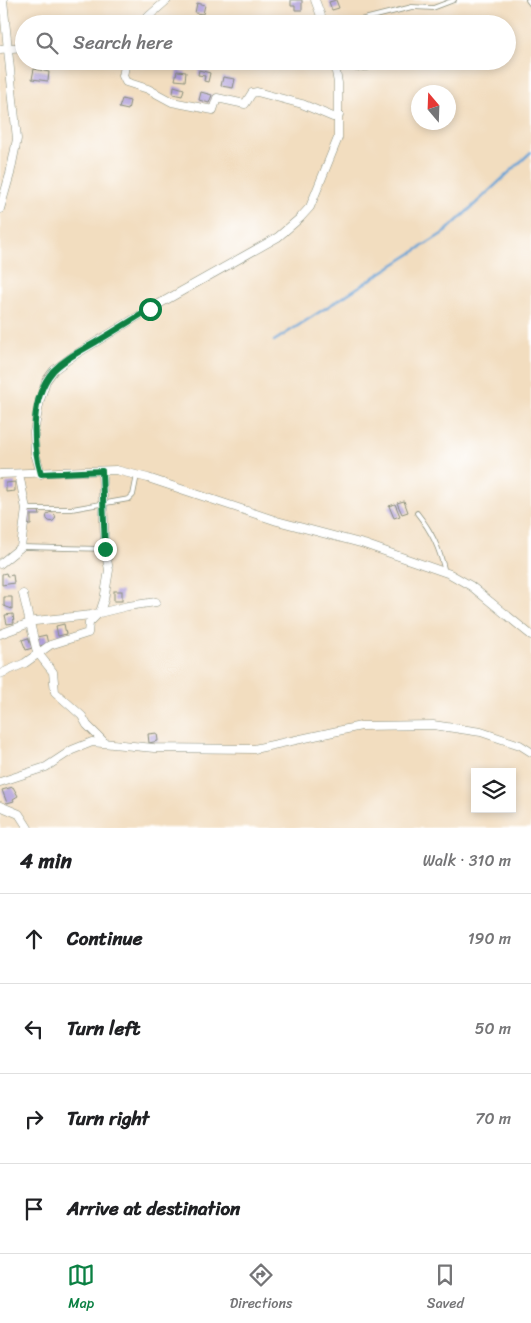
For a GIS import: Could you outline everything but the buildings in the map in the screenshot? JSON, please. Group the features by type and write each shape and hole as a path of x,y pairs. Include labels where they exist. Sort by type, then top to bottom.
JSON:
{"street":[{"path":"0,209 17,139 4,49 3,0"},
{"path":"150,15 166,0"},
{"path":"315,0 321,15"},
{"path":"124,70 123,76 126,82 148,89 172,102 213,110 218,98 244,104 252,93 257,92 302,104 333,117 339,115"},
{"path":"41,474 35,453 34,432 46,381 54,370 73,356 150,309 278,237 300,218 310,206 335,150 338,138 339,115 335,70"},
{"path":"0,474 116,470 277,521 364,544 445,573 471,586 531,635"},
{"path":"0,674 25,663 37,652 50,645 88,633 88,623 100,612 109,570 105,549 102,471"},
{"path":"0,564 21,546 26,509 19,474"},
{"path":"23,594 37,652 53,672 58,696 82,716 97,737 106,743"},
{"path":"0,634 31,622 156,602"},
{"path":"0,782 46,767 72,750 92,742 154,748 254,749 361,726 433,725 481,732 520,745 531,752"},
{"path":"0,806 19,814 28,828"}],"lane":[{"path":"378,15 412,6 433,8 454,0"},
{"path":"528,0 531,4"},
{"path":"26,509 72,509 102,503 117,503 129,499 133,495 136,475"},
{"path":"417,512 432,532 445,573"},
{"path":"21,546 105,549"}],"waterway":[{"path":"274,341 445,232 531,152"}],"route":[{"path":"105,549 102,471 41,474 35,453 34,432 40,400 46,381 54,370 73,356 150,309"}]}
